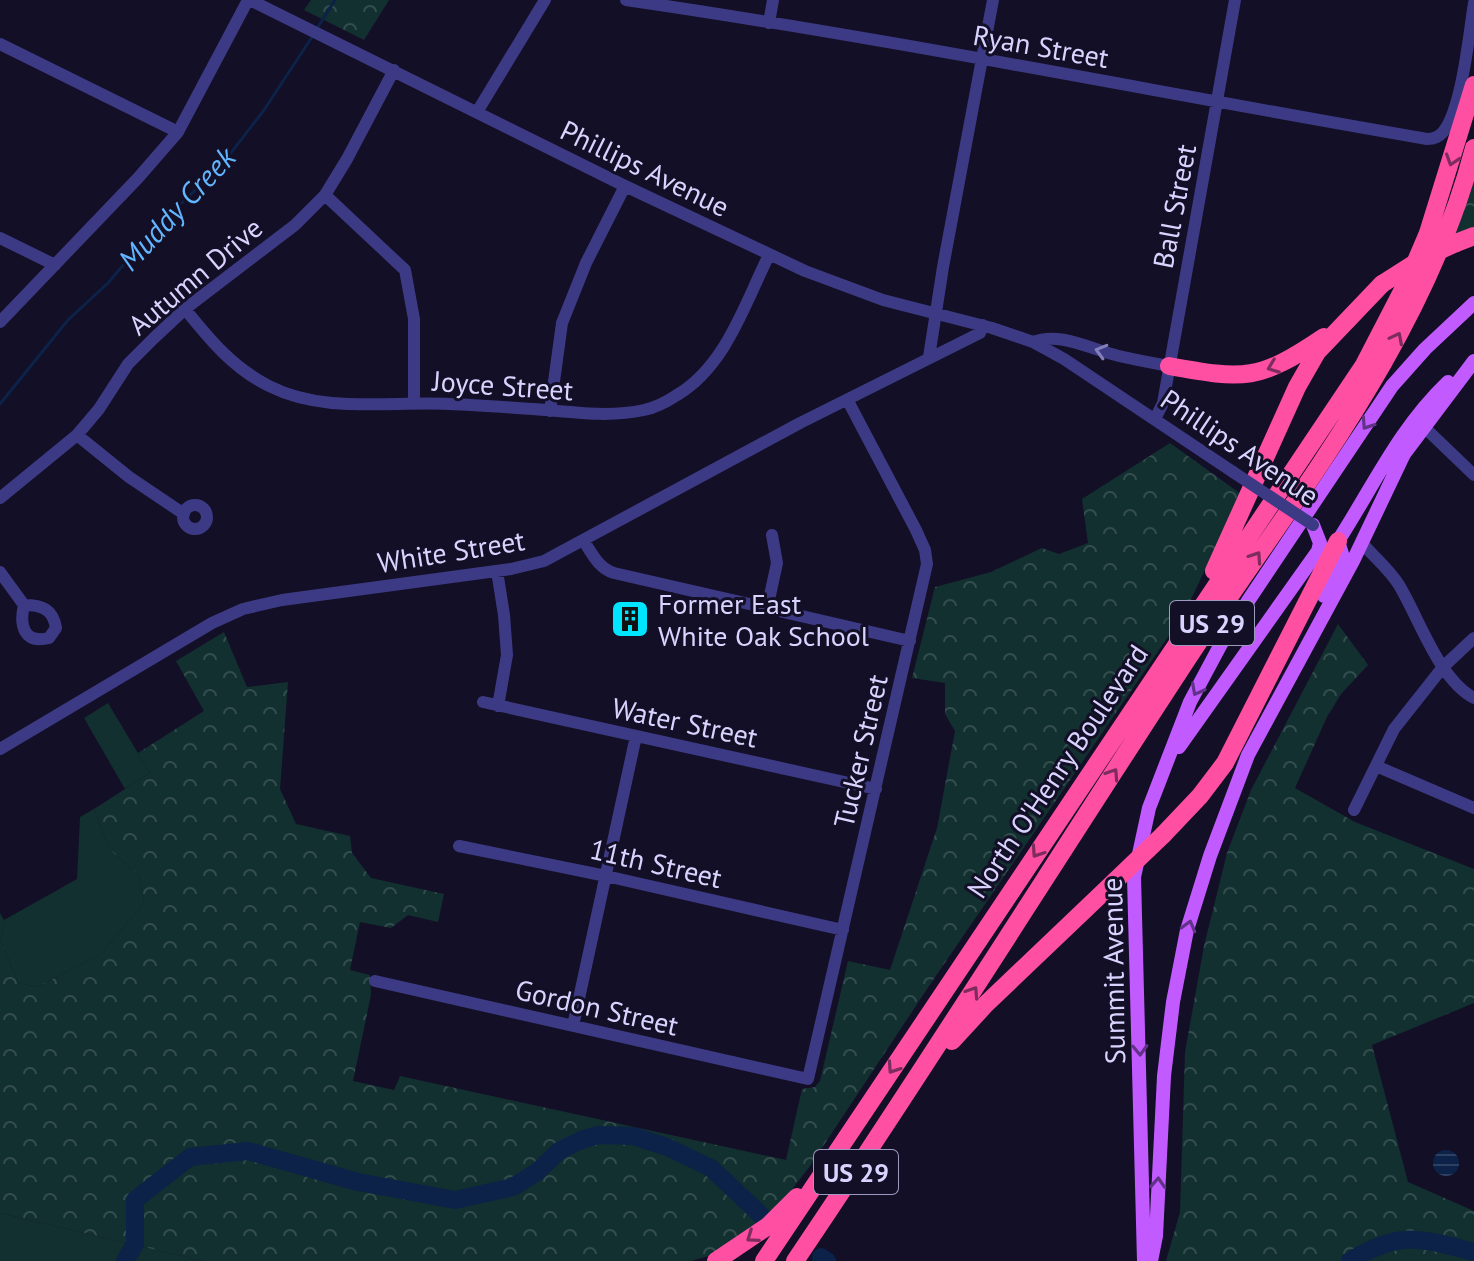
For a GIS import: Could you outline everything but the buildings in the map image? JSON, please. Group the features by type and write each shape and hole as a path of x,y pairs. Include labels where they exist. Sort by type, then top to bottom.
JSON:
{"highway":[{"name":"North O'Henry Boulevard","path":"764,1261 1364,365 1408,280 1428,233 1474,85"},
{"name":"North O'Henry Boulevard","path":"795,1261 915,1082 1187,660 1369,389 1420,295 1448,226 1474,148"},
{"path":"1189,624 1297,387 1317,352 1382,284 1423,258 1465,239"},
{"path":"1169,366 1231,376 1263,371 1283,364 1339,327"},
{"path":"915,1082 986,1004 1200,796 1225,763 1338,541"},
{"path":"716,1261 768,1226 825,1170"}],"main road":[{"name":"Summit Avenue","path":"1144,1261 1134,877 1157,783 1190,702 1248,601 1392,386 1425,349 1474,303"},
{"name":"Summit Avenue","path":"1151,1261 1156,1236 1164,1076 1173,1002 1187,930 1210,856 1248,755 1353,561 1404,454 1474,359"},
{"name":"Summit Avenue","path":"1338,541 1378,470 1410,424 1433,395 1474,359"},
{"path":"1157,783 1181,743 1318,551 1320,543 1313,525"},
{"path":"1295,670 1299,648 1343,557 1338,541"}],"street":[{"name":"Phillips Avenue","path":"249,0 769,255 854,290 1033,342 1064,359 1338,541"},
{"path":"0,322 178,132 249,0"},
{"path":"477,112 545,0"},
{"name":"Ryan Street","path":"626,0 982,59 1217,104 1427,139 1444,131 1459,85 1474,3"},
{"path":"769,23 773,0"},
{"path":"929,357 993,0"},
{"name":"Ball Street","path":"1155,419 1163,403 1235,0"},
{"path":"0,44 178,132"},
{"name":"Autumn Drive","path":"0,498 77,435 99,409 128,364 185,309 295,225 325,195 394,70"},
{"path":"550,411 562,323 586,263 625,186"},
{"path":"325,195 405,270 414,319 414,403"},
{"path":"0,238 55,265"},
{"name":"Joyce Street","path":"185,309 220,353 270,387 302,398 344,404 414,403 581,415 645,410 678,395 708,371 725,345 769,255"},
{"name":"White Street","path":"0,749 212,623 243,609 282,600 497,571 544,561 800,423 980,333 983,325"},
{"name":"Phillips Avenue","path":"1033,342 1042,338 1054,339 1169,366"},
{"name":"Tucker Street","path":"808,1079 927,564 925,550 848,401"},
{"path":"1423,426 1474,475"},
{"path":"77,435 129,477 184,514"},
{"path":"767,609 777,563 772,535"},
{"path":"583,540 604,570 910,641"},
{"path":"1362,543 1385,567 1410,605 1443,667 1465,693 1474,698"},
{"path":"1353,561 1385,567"},
{"path":"497,571 507,655 498,706"},
{"path":"0,572 24,605"},
{"path":"1354,810 1394,729 1443,667 1474,638"},
{"name":"Water Street","path":"483,702 876,789"},
{"path":"573,1026 636,736"},
{"path":"1376,766 1474,808"},
{"name":"11th Street","path":"459,846 843,930"},
{"name":"Gordon Street","path":"375,981 808,1079"}],"green space":[{"path":"311,0 389,0 364,40 304,10"},
{"path":"1474,172 1474,227 1452,237"},
{"path":"1170,443 1241,494 1185,612 810,1166 780,1205 745,1235 709,1256 691,1261 203,1261 0,1213 0,913 4,920 1,941 18,983 37,987 100,955 144,903 139,875 109,849 94,809 150,773 138,753 204,711 176,661 224,632 247,687 288,682 280,789 296,824 350,836 352,853 371,878 444,894 438,922 408,915 391,928 360,922 350,970 370,975 371,995 353,1081 394,1090 400,1076 786,1160 802,1089 815,1087 820,1081 848,961 890,970 937,828 955,731 945,714 945,683 912,678 935,587 991,572 1042,548 1059,554 1088,543 1082,499"},
{"path":"1338,624 1368,665 1341,694 1327,717 1295,788 1355,822 1474,869 1474,1003 1372,1045 1408,1182 1474,1211 1474,1261 1166,1261 1180,1212 1185,1052 1204,946 1227,853 1251,790"},
{"path":"108,703 150,773 125,789 84,718"},
{"path":"94,809 109,849 139,875 144,903 100,955 37,987 18,983 1,941 4,920 77,879 80,817"},
{"path":"0,1213 203,1261 0,1261"}],"water":[{"path":"1446,1150 1455,1154 1459,1163 1455,1172 1446,1176 1437,1172 1433,1163 1437,1154"}],"waterway":[{"name":"Muddy Creek","path":"316,30 335,0"},
{"name":"Muddy Creek","path":"0,404 68,320 108,283 154,229 220,167 264,110 312,37"},
{"path":"125,1261 135,1244 135,1200 190,1157 248,1151 358,1182 455,1200 513,1187 537,1172 559,1151 581,1140 598,1135 633,1136 667,1147 711,1168 763,1217"},
{"path":"1350,1261 1383,1245 1410,1240 1474,1252"},
{"path":"821,1257 827,1261"}],"place":[{"name":"Former East White Oak School","path":"630,619"}]}
